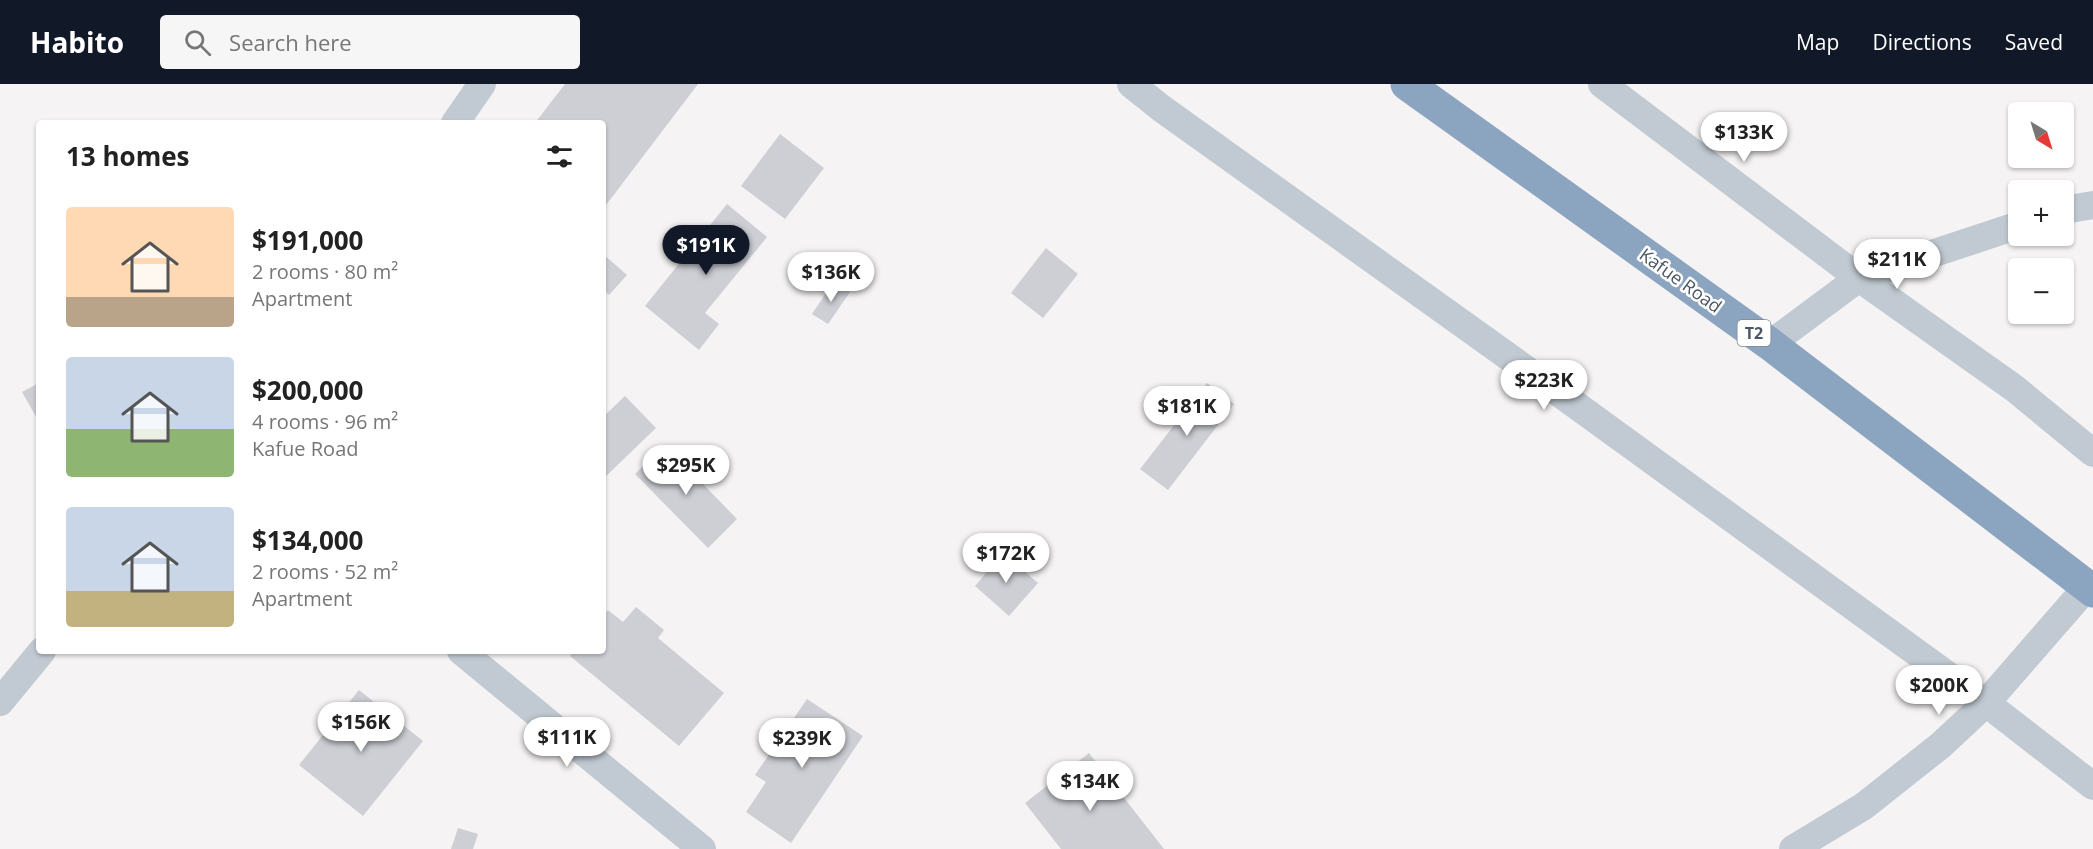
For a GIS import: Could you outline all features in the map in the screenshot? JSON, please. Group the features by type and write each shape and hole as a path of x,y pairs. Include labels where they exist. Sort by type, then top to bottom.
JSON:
{"highway":[{"name":"Kafue Road","path":"1407,84 1770,344 2090,589"}],"street":[{"path":"457,120 482,84"},
{"path":"1131,84 1161,108 1986,703 2093,786"},
{"path":"1602,84 1859,278 2014,388 2093,453"},
{"path":"2074,208 2093,205"},
{"path":"1770,344 1859,278 2008,229"},
{"path":"1793,849 1864,806 1941,745 1986,703 2090,589"},
{"path":"0,702 40,654"},
{"path":"465,654 702,849"}],"building":[{"path":"565,84 698,84 606,205 606,120 537,120"},
{"path":"780,134 824,168 785,219 741,186"},
{"path":"727,204 767,237 705,313 719,324 699,350 645,306"},
{"path":"1046,248 1078,274 1043,318 1011,293"},
{"path":"606,257 627,275 609,295 606,292"},
{"path":"834,281 850,292 828,324 812,314"},
{"path":"1207,383 1234,404 1168,490 1140,469"},
{"path":"36,385 36,417 22,392"},
{"path":"625,396 656,428 606,476 606,414"},
{"path":"665,445 737,519 708,548 635,474"},
{"path":"1003,553 1038,583 1009,616 975,586"},
{"path":"636,607 664,630 658,638 724,693 679,746 570,656 572,654 606,654 606,612 608,610 623,622"},
{"path":"359,690 423,741 363,816 299,765"},
{"path":"807,699 863,736 791,843 746,812 766,782 755,775"},
{"path":"1089,753 1164,849 1061,849 1025,803"},
{"path":"458,828 478,834 473,849 451,849"}]}
